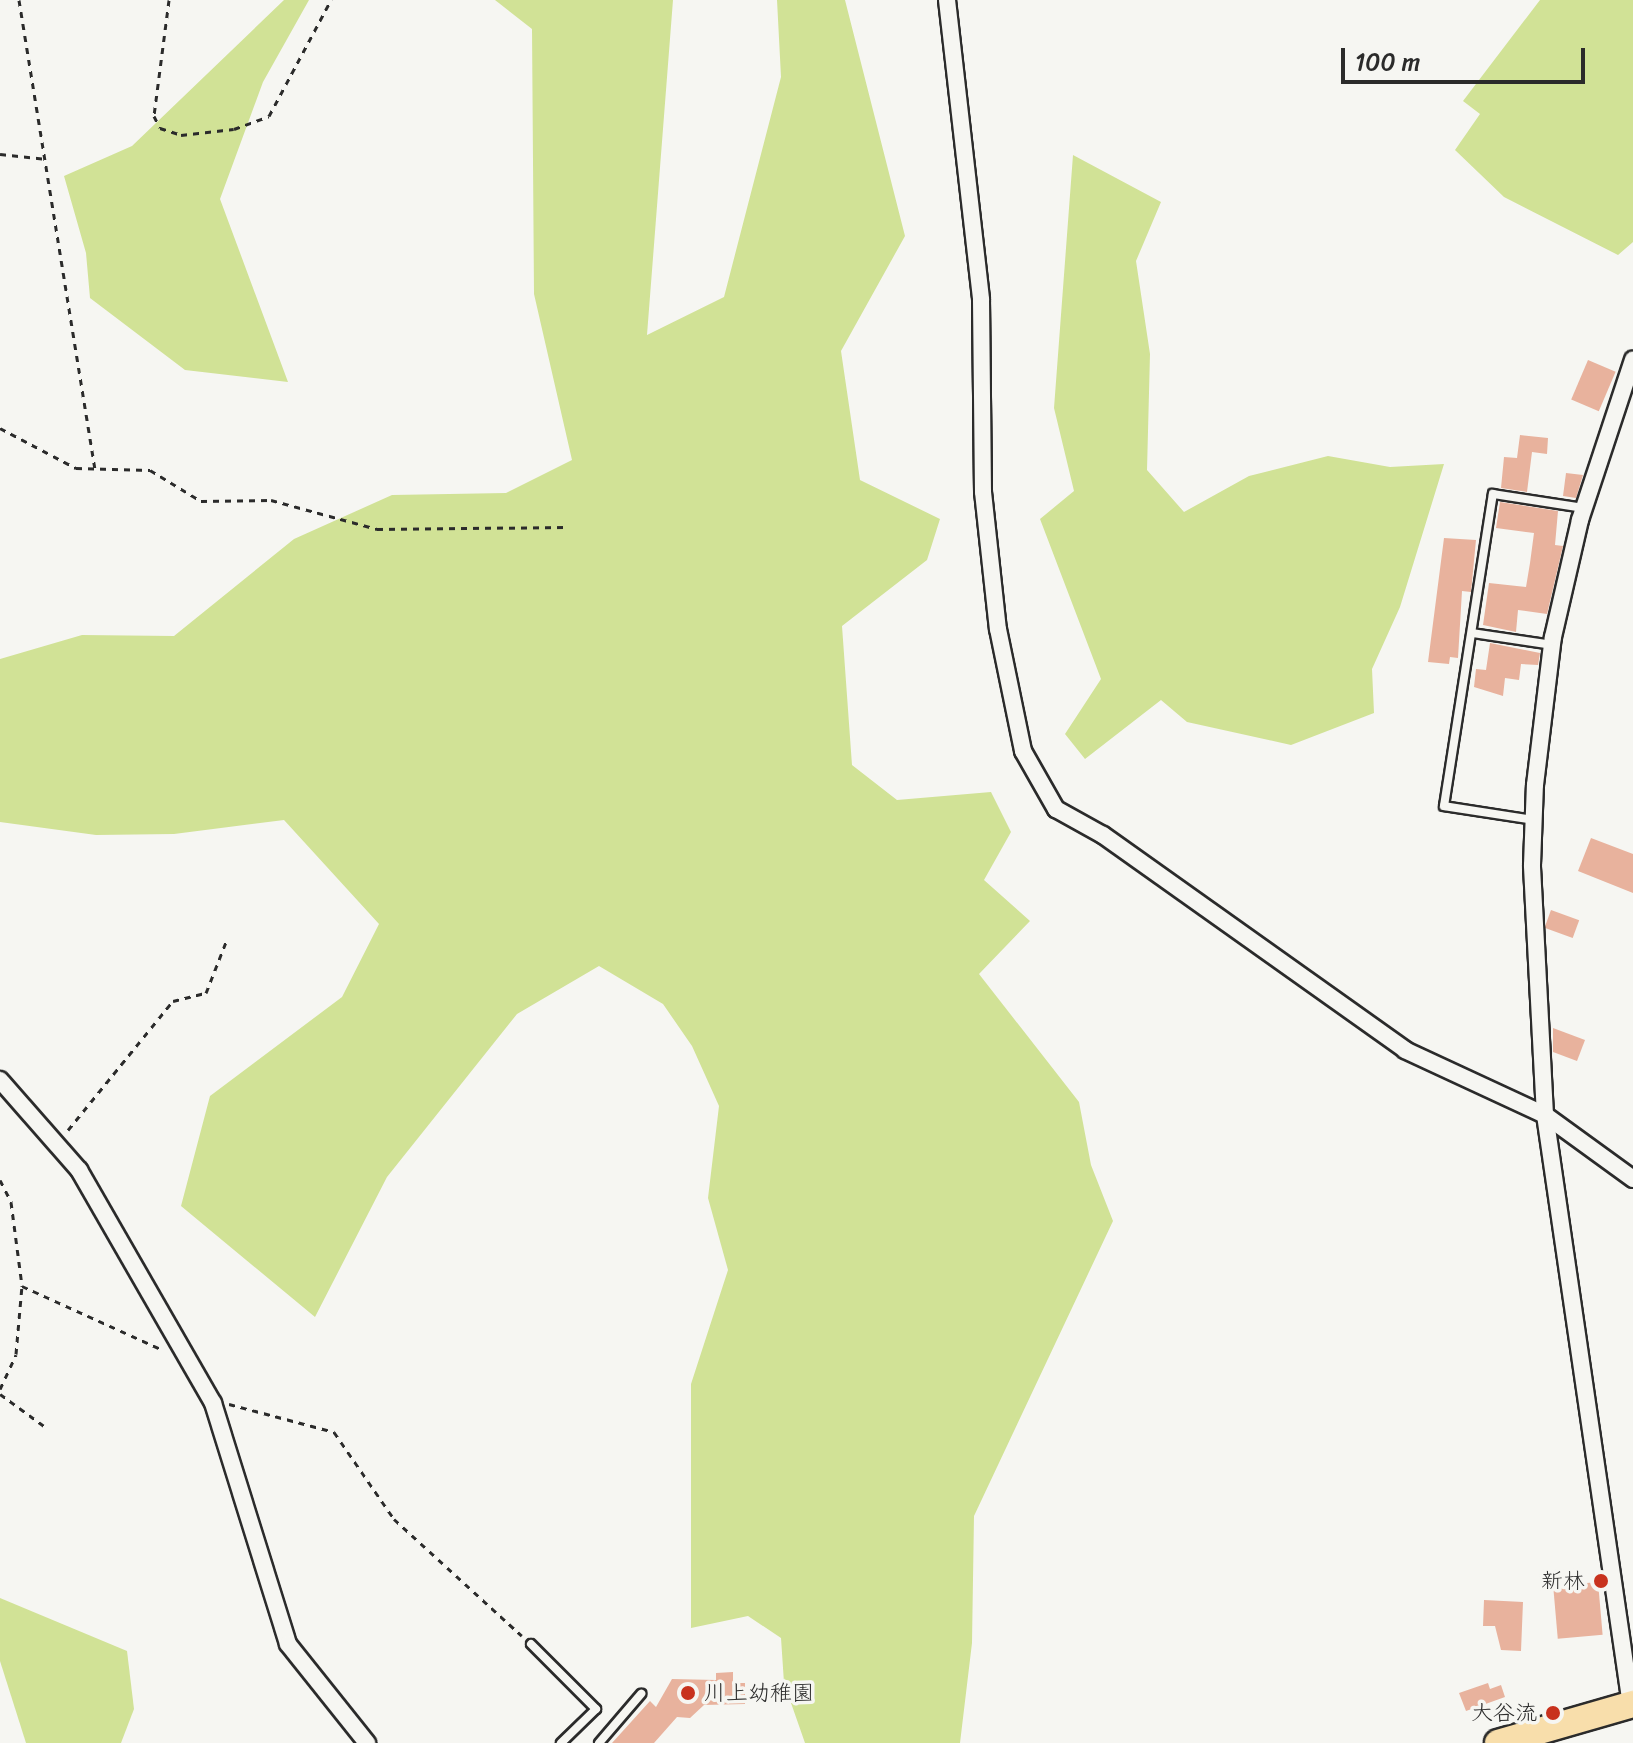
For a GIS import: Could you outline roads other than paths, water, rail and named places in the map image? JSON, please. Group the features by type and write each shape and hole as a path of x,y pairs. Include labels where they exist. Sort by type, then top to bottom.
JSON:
{"main road":[{"path":"1498,1743 1632,1704"}],"street":[{"path":"947,0 981,300 983,492 998,629 1023,751 1056,809 1103,835 1405,1050 1545,1115 1633,1179"},
{"path":"1632,1704 1545,1115 1534,820 1552,645 1584,508 1633,360"},
{"path":"0,1080 58,1143 213,1403 288,1644 367,1743"}],"lane":[{"path":"1534,820 1444,806 1493,494 1584,508"},
{"path":"1472,633 1552,645"},
{"path":"531,1644 596,1709 561,1743"},
{"path":"599,1743 641,1694"}],"place":[{"name":"新林","path":"1601,1581"},
{"name":"川上幼稚園","path":"688,1693"},
{"name":"大谷流","path":"1553,1713"}]}
